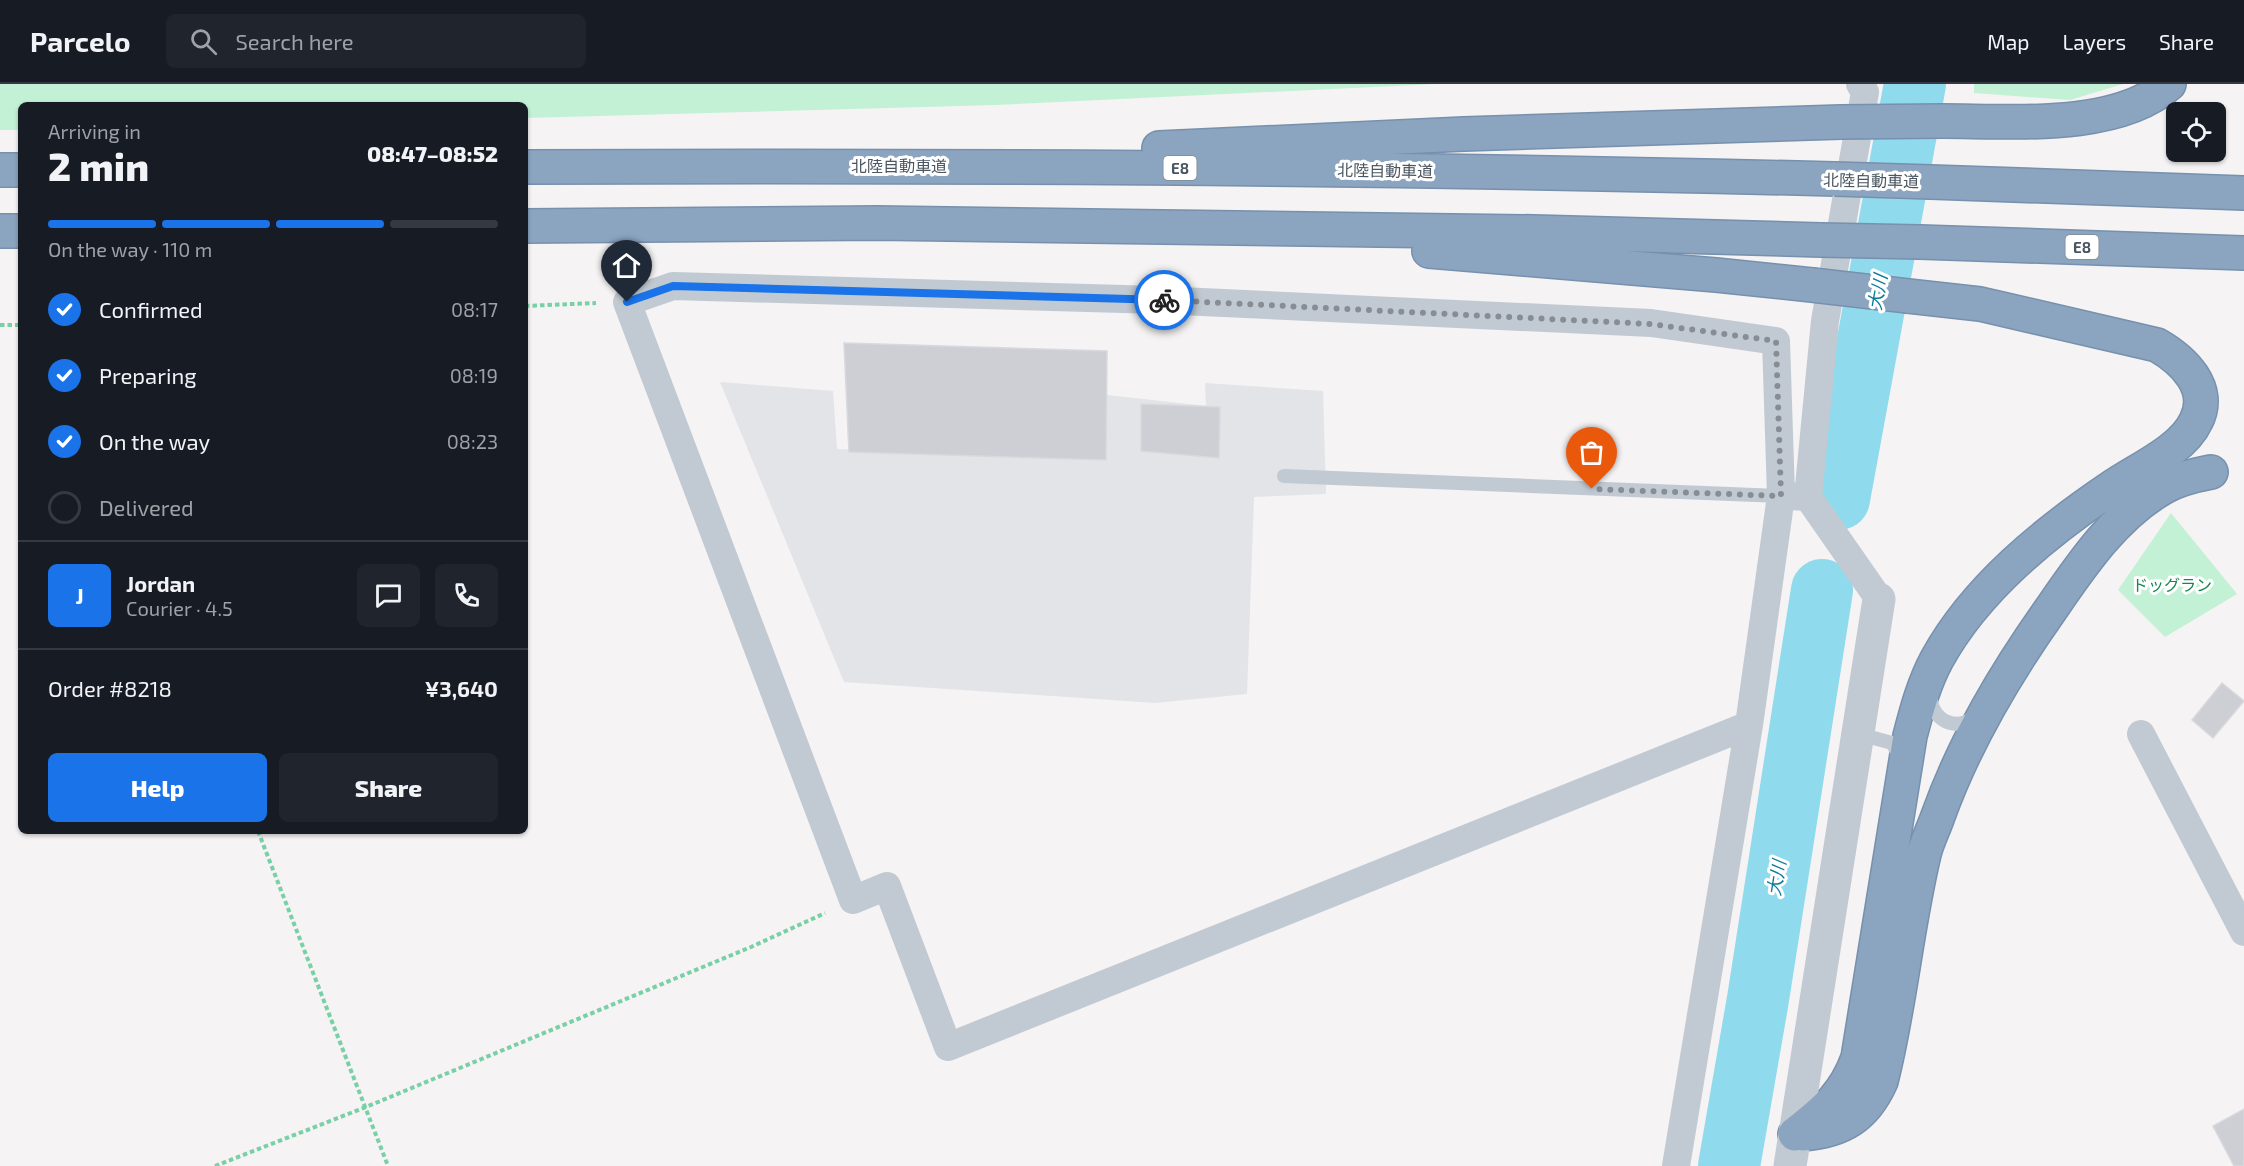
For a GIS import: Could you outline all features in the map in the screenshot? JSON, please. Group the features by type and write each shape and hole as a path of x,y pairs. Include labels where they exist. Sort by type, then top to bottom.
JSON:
{"highway":[{"path":"894,165 1211,144 1841,122 2045,121 2091,116 2129,108 2160,93 2169,84"},
{"name":"北陸自動車道","path":"528,166 894,165 1535,171 2244,193"},
{"path":"0,170 18,170"},
{"path":"878,223 1017,238 1444,252 1812,285 1980,304 2157,345 2174,354 2187,367 2198,384 2200,402 2198,419 2188,434 2171,450 2127,477 2062,524 1986,593 1950,637 1929,675 1910,736 1903,773 1858,1058 1852,1076 1836,1099 1792,1150"},
{"name":"E8","path":"528,226 878,223 1510,232 2244,253"},
{"path":"0,231 18,231"},
{"path":"1792,1150 1852,1119 1869,1103 1881,1081 1924,853 1948,788 1985,710 2082,564 2106,536 2143,501 2164,487 2186,477 2211,472"}],"street":[{"path":"1676,1166 1749,724 1794,496 1865,92 1860,84"},
{"path":"1749,724 948,1047 887,886 852,900 627,302 673,286 1160,300 1651,324 1776,341 1794,496 1879,599 1792,1150"},
{"path":"2141,734 2244,932"}],"lane":[{"path":"1284,477 1794,496"},
{"path":"1929,675 1930,699 1943,721 1955,726 1970,721 1985,710"},
{"path":"1859,734 1892,743 1899,753 1903,773"}],"path":[{"path":"528,306 627,302"},
{"path":"0,325 18,325"},
{"path":"259,834 388,1166"},
{"path":"215,1166 366,1107 751,947 852,900"}],"shaded area":[{"path":"720,382 833,391 837,449 1106,460 1107,395 1206,406 1205,383 1323,391 1326,494 1254,497 1247,694 1155,703 844,682"}],"green space":[{"path":"0,84 1437,84 996,105 528,118 528,102 18,102 18,130 0,130"},
{"path":"1974,84 2123,84 2070,100 1974,93"},
{"name":"ドッグラン","path":"2171,513 2237,594 2165,637 2118,590"}],"building":[{"path":"844,343 1107,351 1106,460 849,452"},
{"path":"1141,404 1220,407 1219,458 1141,451"},
{"path":"2222,683 2244,701 2213,738 2192,720"},
{"path":"2244,1109 2244,1166 2234,1166 2213,1126"}],"waterway":[{"name":"大川","path":"1839,499 1915,84"},
{"name":"大川","path":"1729,1166 1758,999 1822,590"}],"way so far":[{"path":"1164,300 1651,324 1776,341 1781,496 1592,489"}],"route":[{"path":"627,302 673,286 1164,300"}]}
